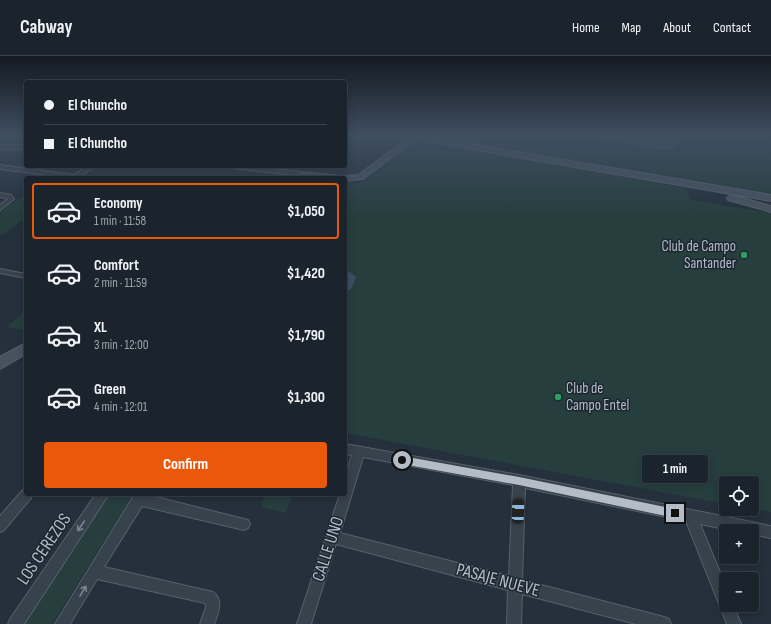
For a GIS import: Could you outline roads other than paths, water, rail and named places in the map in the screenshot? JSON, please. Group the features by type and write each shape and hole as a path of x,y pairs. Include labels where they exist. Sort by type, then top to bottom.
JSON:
{"main road":[{"path":"347,178 360,177 380,163"},
{"path":"565,163 767,197"},
{"path":"678,182 771,210"},
{"path":"760,207 752,203 750,199 754,197 767,197"},
{"path":"0,364 24,349"}],"street":[{"path":"0,168 68,176 81,168"},
{"path":"77,176 89,168"},
{"path":"245,168 298,176"},
{"path":"0,195 9,196 11,199 0,208"},
{"path":"0,271 24,276"},
{"path":"347,449 519,481 690,517 771,532"},
{"name":"CALLE UNO","path":"347,489 359,452"},
{"path":"514,624 519,481"},
{"path":"0,526 25,496"},
{"name":"LOS CEREZOS","path":"15,624 102,496"},
{"path":"62,624 140,496 244,524"},
{"name":"CALLE UNO","path":"304,624 345,496"},
{"path":"690,517 719,588"},
{"name":"PASAJE NUEVE","path":"332,536 664,624"},
{"path":"94,572 208,597 211,599 214,607 207,624"},
{"path":"729,612 734,624"}],"water":[{"path":"347,270 356,277 351,289 347,292"}],"place":[{"name":"Club de Campo Santander","path":"744,255"},
{"name":"Club de Campo Entel","path":"558,397"}]}
